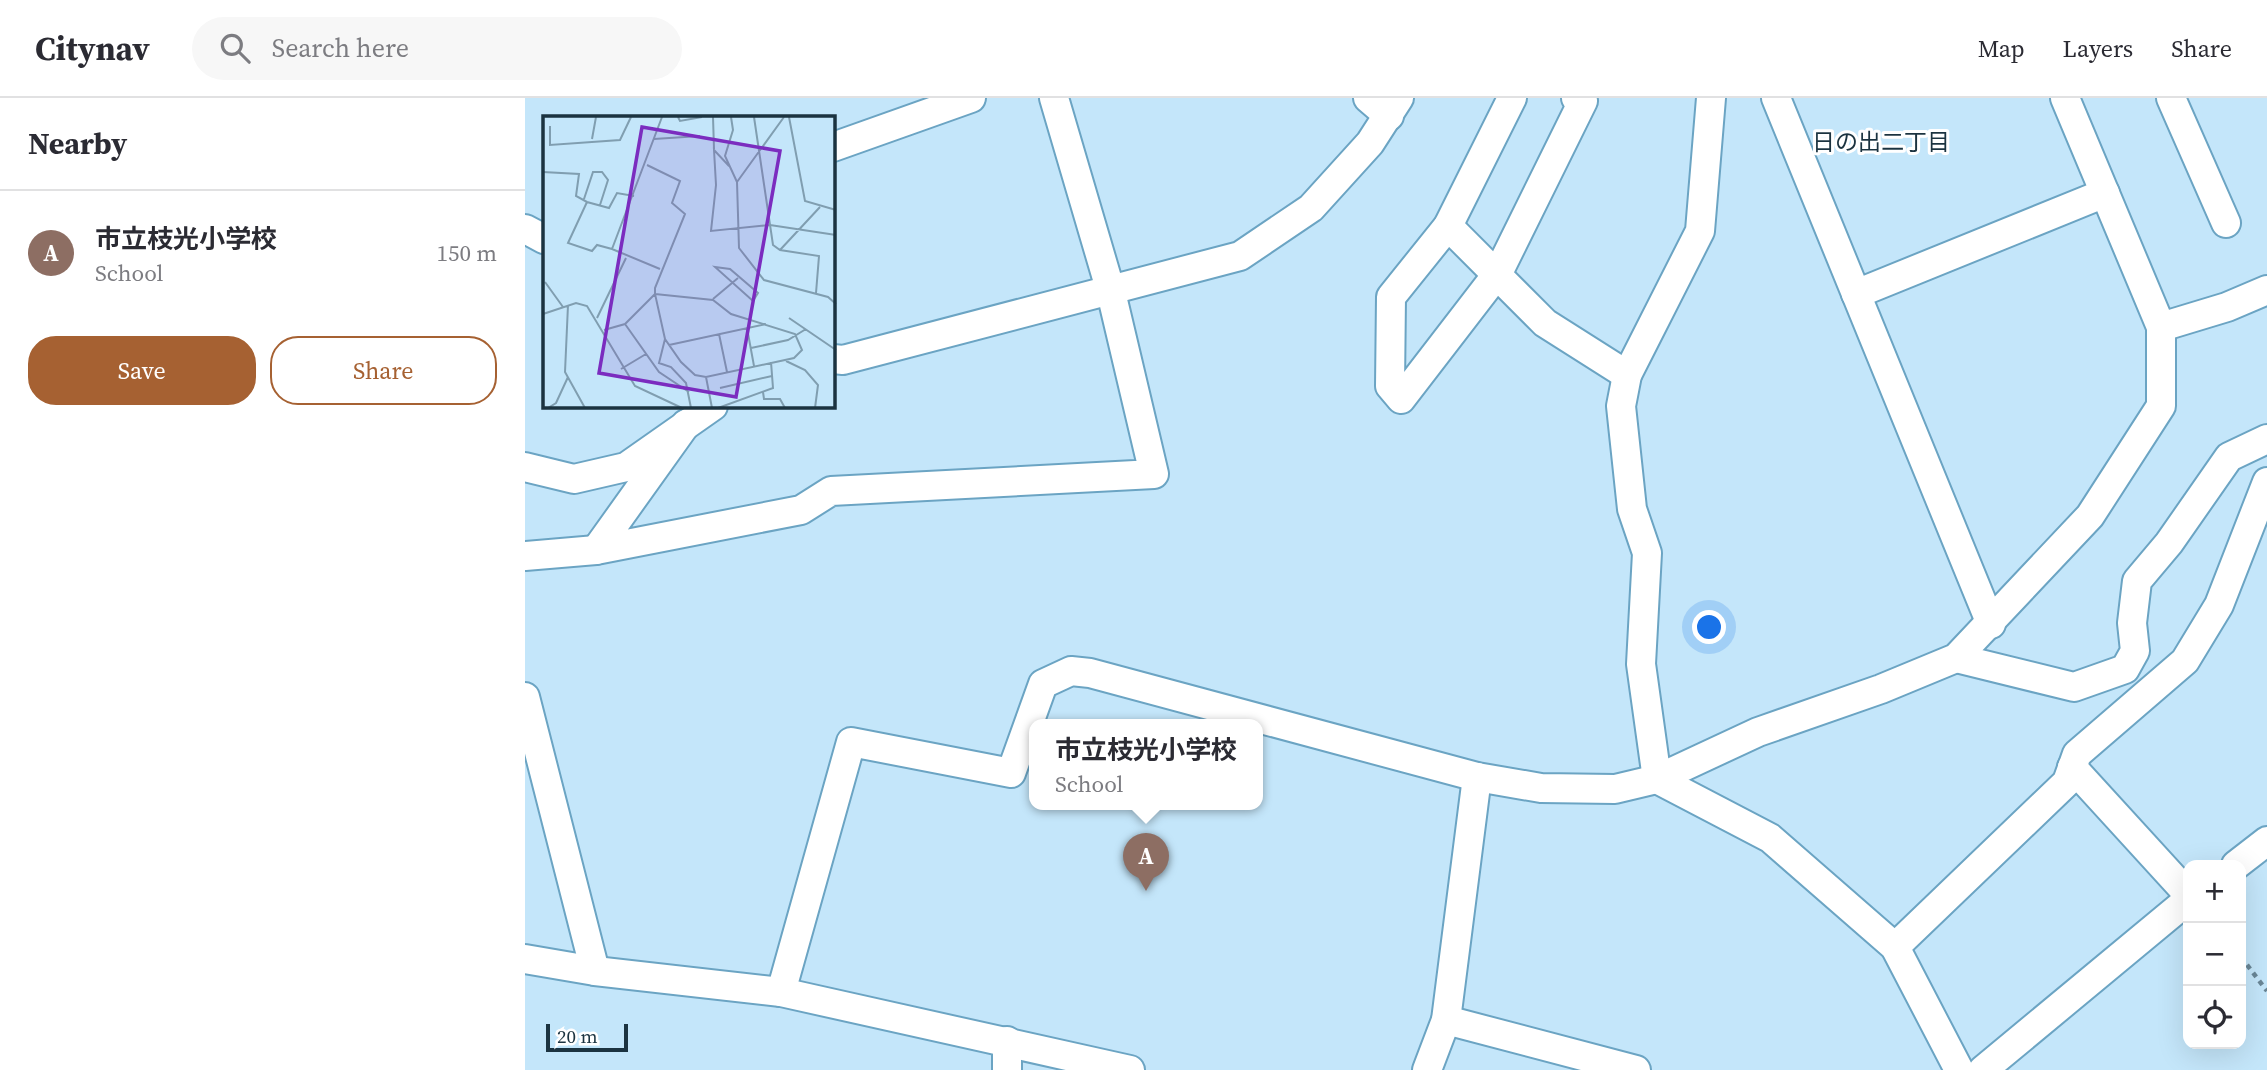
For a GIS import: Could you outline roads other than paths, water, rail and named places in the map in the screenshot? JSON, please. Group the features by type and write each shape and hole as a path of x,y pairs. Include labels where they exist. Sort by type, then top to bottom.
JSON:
{"street":[{"path":"835,146 971,98"},
{"path":"525,556 596,550 801,510 831,491 1154,474 1111,292 1054,98"},
{"path":"1512,98 1448,226 1391,297 1389,386 1401,398 1498,273 1583,101 1576,98"},
{"path":"1657,779 1641,664 1647,553 1632,509 1621,405 1627,375 1700,231 1711,98"},
{"path":"1030,719 1043,684 1071,671 1090,673 1262,717 1477,777 1541,788 1615,789 1657,779 1758,732 1881,689 1956,658 1991,624 2090,516 2161,406 2161,327 2065,98"},
{"path":"2171,98 2226,223"},
{"path":"1783,100 1856,294 1991,624"},
{"path":"835,359 1111,292 1240,256 1311,208 1370,143 1385,104"},
{"path":"1856,294 2105,193"},
{"path":"1448,226 1498,273 1545,323 1627,375"},
{"path":"525,229 543,238"},
{"path":"525,252 543,247"},
{"path":"2161,327 2227,307 2267,290"},
{"path":"525,467 574,479 626,467 710,408"},
{"path":"596,550 686,424"},
{"path":"1956,658 2074,687 2126,669 2135,652 2132,623 2137,581 2169,543 2229,457 2267,439"},
{"path":"1895,947 2067,782 2077,754 2185,661 2219,605 2267,482"},
{"path":"525,697 595,971"},
{"path":"781,992 851,742 1011,773 1029,723"},
{"path":"2072,767 2183,891"},
{"path":"1427,1070 1446,1020 1477,777"},
{"path":"1657,779 1770,838 1895,947 1959,1070"},
{"path":"2242,860 2267,841"},
{"path":"1983,1070 2183,901"},
{"path":"525,959 595,971 781,992 1130,1070"},
{"path":"1446,1020 1636,1070"},
{"path":"1007,1041 1007,1070"}],"place":[{"name":"市立枝光小学校","path":"1146,891"}],"district":[{"name":"日の出二丁目","path":"1881,142"}]}
